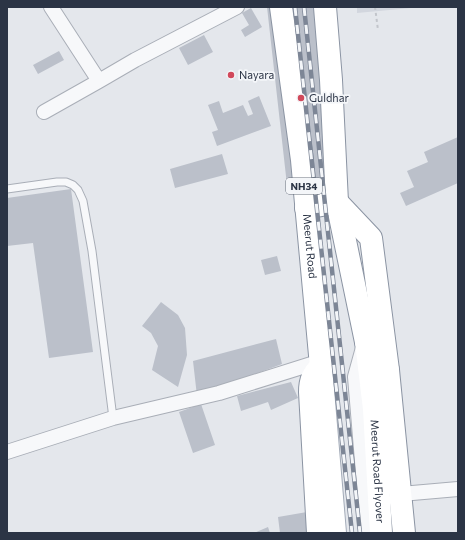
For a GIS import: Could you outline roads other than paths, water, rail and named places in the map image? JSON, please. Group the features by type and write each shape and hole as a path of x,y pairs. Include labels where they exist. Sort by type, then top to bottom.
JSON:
{"main road":[{"name":"Meerut Road","path":"281,7 302,160 321,364"},
{"name":"NH34","path":"325,7 336,202 366,342"},
{"path":"306,208 336,202 371,238 388,370 404,533"},
{"path":"366,342 388,370"},
{"name":"Meerut Road Flyover","path":"366,342 374,409 381,533"},
{"path":"318,533 310,384 312,376 321,364"},
{"name":"NH34","path":"321,364 335,533"}],"street":[{"path":"50,7 99,81"},
{"path":"44,112 134,60 237,7"},
{"path":"366,342 357,377 370,533"},
{"path":"7,452 113,418 220,393 321,364 331,378 343,533"},
{"path":"401,494 458,489"}],"lane":[{"path":"7,189 66,182 73,185 78,190 83,201 92,251 113,418"}],"railway":[{"path":"295,7 352,533"},
{"path":"304,7 360,533"}],"place":[{"name":"Nayara","path":"231,75"},
{"name":"Guldhar","path":"301,98"}]}
